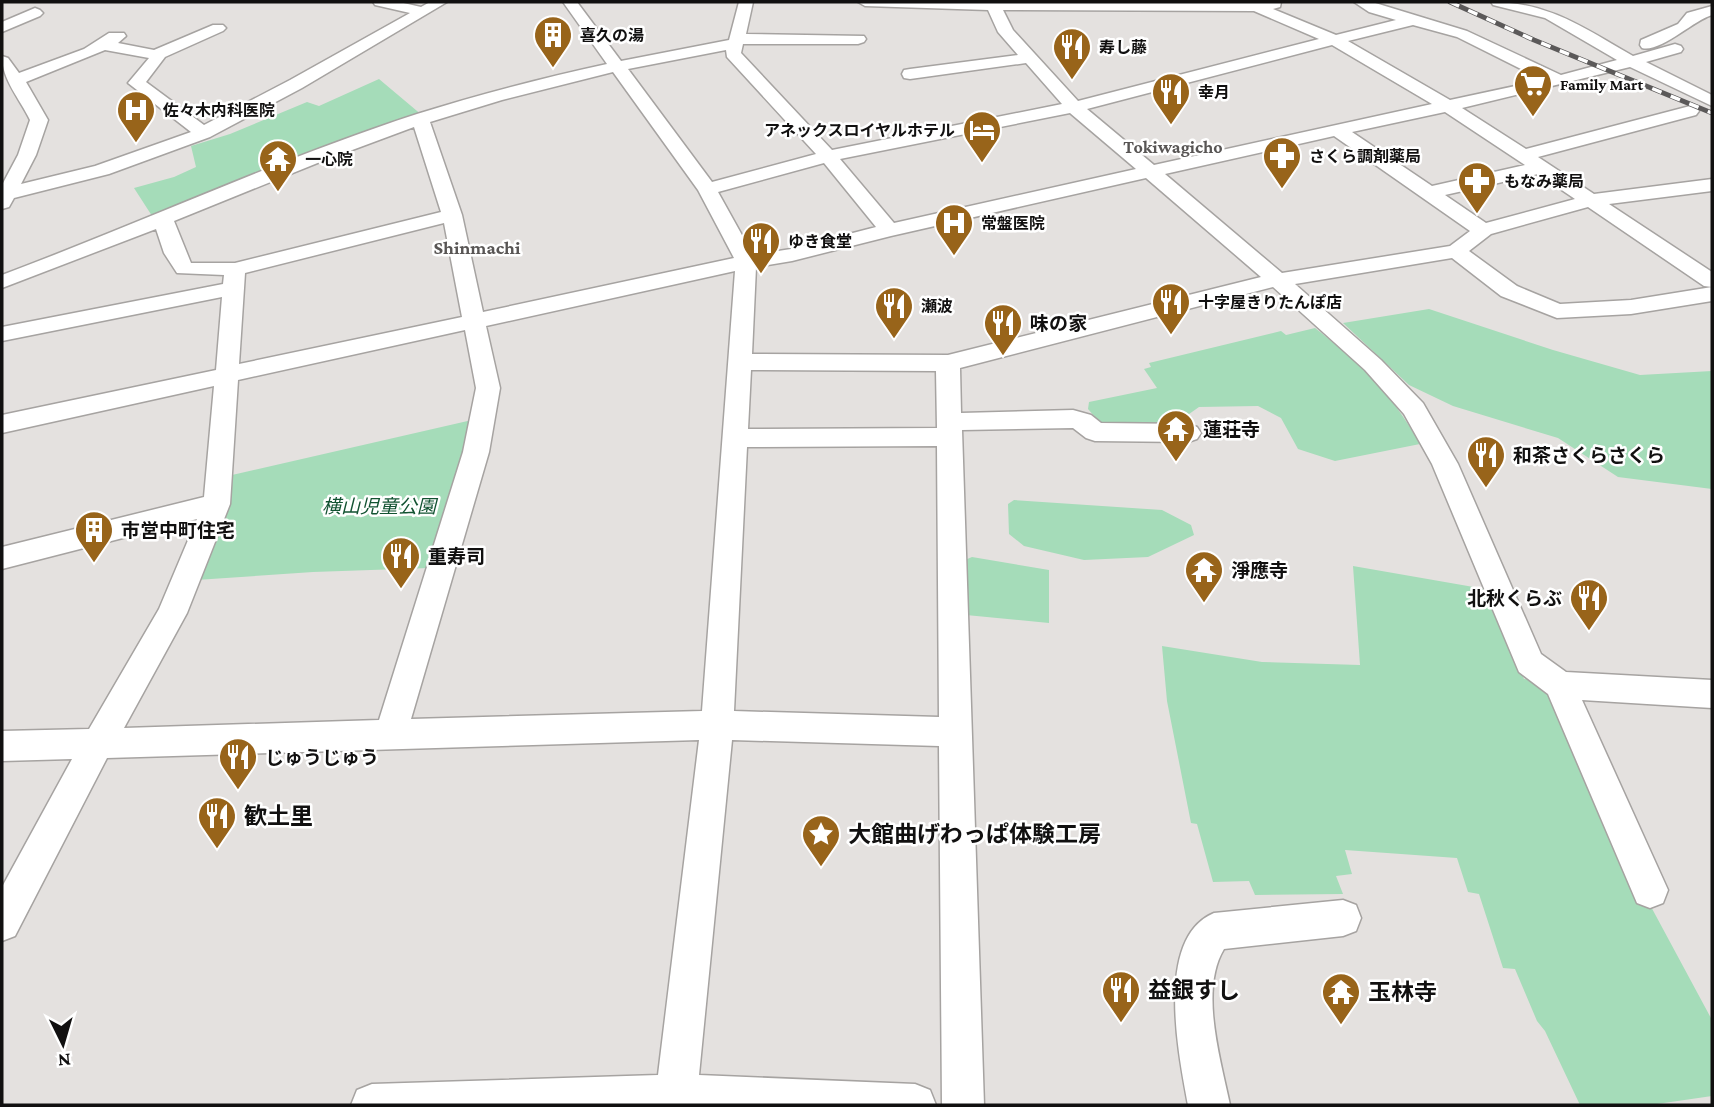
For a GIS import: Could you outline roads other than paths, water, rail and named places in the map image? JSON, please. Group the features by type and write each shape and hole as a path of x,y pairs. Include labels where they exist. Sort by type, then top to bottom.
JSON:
{"street":[{"path":"380,2 421,11"},
{"path":"3,197 103,170 204,133 440,2"},
{"path":"570,2 707,189 746,262 717,725 676,1100"},
{"path":"746,2 733,54 828,156 890,230"},
{"path":"865,2 993,6 1262,5 1285,2"},
{"path":"1361,2 1374,9 1462,34 1559,80"},
{"path":"1498,2 1550,15 1630,61 1712,101"},
{"path":"1550,15 1560,2"},
{"path":"1262,5 1336,41 1448,106 1712,281"},
{"path":"993,6 1006,32 1074,107 1374,365 1414,409 1445,464 1530,663 1560,685 1650,890"},
{"path":"1652,54 1647,43 1683,27 1692,16 1712,10"},
{"path":"2,27 34,13"},
{"path":"707,189 828,156 1074,107 1413,20"},
{"path":"16,80 104,39 156,55 218,28"},
{"path":"2,282 420,119 514,91 618,65 736,42 858,39"},
{"path":"2,424 746,262 792,255 890,230 1448,106 1675,49"},
{"path":"156,55 158,58 136,83 204,133"},
{"path":"910,74 1030,58"},
{"path":"2,61 39,120 27,155 3,197"},
{"path":"1525,155 1690,111"},
{"path":"391,734 476,452 488,388 452,215 420,119"},
{"path":"1337,130 1483,230"},
{"path":"1429,193 1543,167"},
{"path":"740,362 948,363 1277,280 1456,251 1483,230 1593,200 1712,185"},
{"path":"2,334 234,279 452,215"},
{"path":"163,220 174,253 184,269 234,279"},
{"path":"1456,251 1509,290 1557,311 1631,307 1712,294"},
{"path":"2,923 97,743 172,613 217,504 223,413 229,375 234,279"},
{"path":"948,363 962,1105"},
{"path":"735,438 950,429 1073,419 1082,421 1095,432 1188,433"},
{"path":"2,558 217,504"},
{"path":"1560,685 1712,694"},
{"path":"2,746 717,725 956,732"},
{"path":"1209,1105 1195,1024 1195,970 1203,945 1214,932 1343,918"},
{"path":"372,1105 676,1100 915,1105"}],"railway":[{"path":"1450,2 1534,40 1712,113"}],"place":[{"name":"喜久の湯","path":"553,69"},
{"name":"寿し藤","path":"1072,81"},
{"name":"Family Mart","path":"1533,118"},
{"name":"幸月","path":"1171,126"},
{"name":"佐々木内科医院","path":"136,144"},
{"name":"アネックスロイヤルホテル","path":"982,164"},
{"name":"さくら調剤薬局","path":"1282,190"},
{"name":"一心院","path":"278,193"},
{"name":"もなみ薬局","path":"1477,215"},
{"name":"常盤医院","path":"954,257"},
{"name":"ゆき食堂","path":"761,275"},
{"name":"十字屋きりたんぽ店","path":"1171,336"},
{"name":"瀬波","path":"894,340"},
{"name":"味の家","path":"1003,357"},
{"name":"蓮荘寺","path":"1176,463"},
{"name":"和茶さくらさくら","path":"1486,489"},
{"name":"市営中町住宅","path":"94,564"},
{"name":"重寿司","path":"401,590"},
{"name":"淨應寺","path":"1204,604"},
{"name":"北秋くらぶ","path":"1589,632"},
{"name":"じゅうじゅう","path":"238,791"},
{"name":"歓土里","path":"217,850"},
{"name":"大館曲げわっぱ体験工房","path":"821,868"},
{"name":"益銀すし","path":"1121,1024"},
{"name":"玉林寺","path":"1341,1026"}],"district":[{"name":"Tokiwagicho","path":"1173,147"},
{"name":"Shinmachi","path":"477,247"}],"park label":[{"name":"横山児童公園","path":"379,506"}]}
